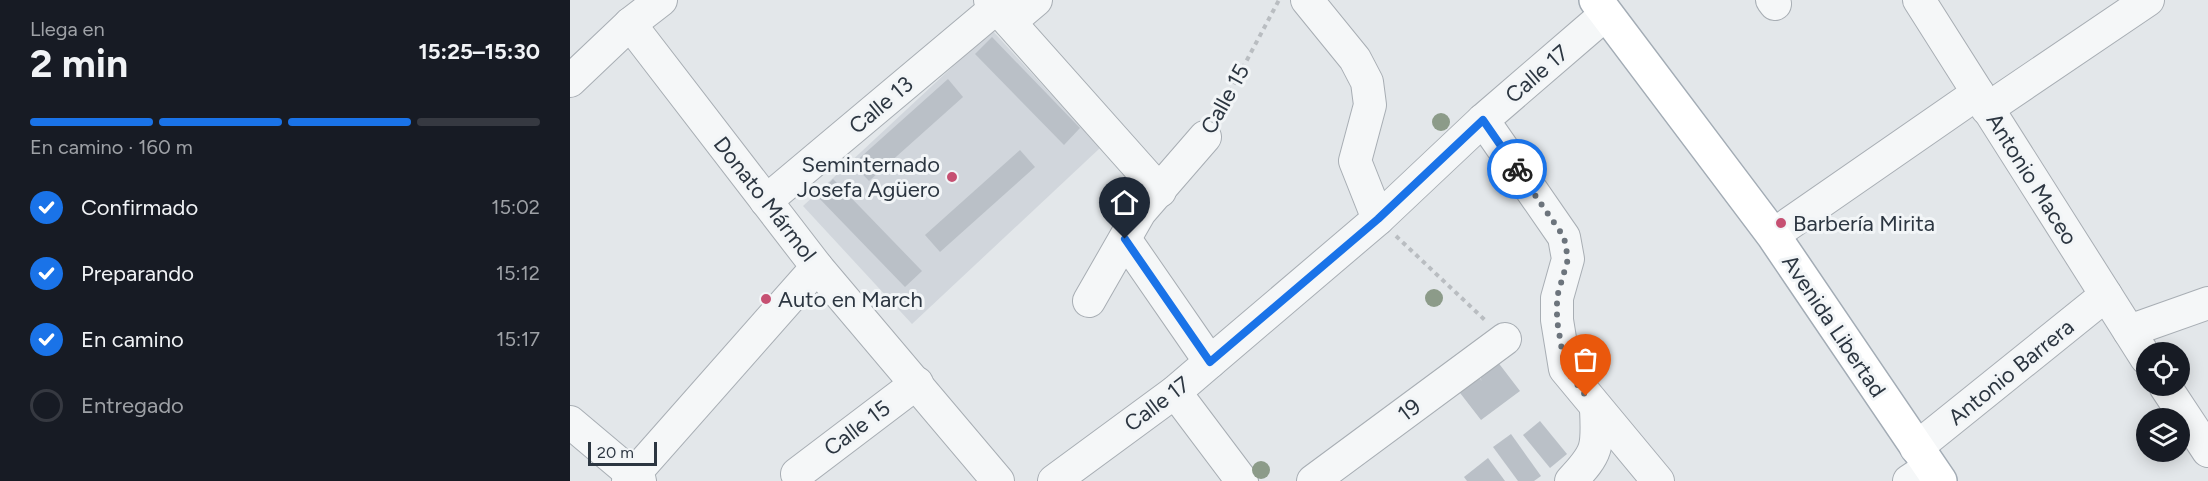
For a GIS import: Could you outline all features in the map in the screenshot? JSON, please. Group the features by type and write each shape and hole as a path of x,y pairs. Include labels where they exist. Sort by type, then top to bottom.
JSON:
{"main road":[{"name":"Avenida Libertad","path":"1601,7 1773,236 1924,469"}],"street":[{"path":"570,81 630,24 661,0"},
{"name":"Calle 13","path":"766,201 999,10 1036,0"},
{"path":"1307,0 1355,60 1367,82 1370,105 1354,161 1378,219"},
{"name":"Antonio Maceo","path":"1919,0 2136,343"},
{"path":"1773,236 1983,101 2148,0"},
{"name":"Calle 17","path":"1054,481 1175,392 1378,219 1601,7"},
{"path":"999,10 1160,191"},
{"name":"Donato Mármol","path":"630,24 817,267 917,382 998,481"},
{"path":"1483,120 1564,237 1568,259 1557,297 1557,320 1565,369 1658,481"},
{"name":"Calle 15","path":"1089,301 1140,212 1205,137"},
{"path":"1125,239 1210,362"},
{"path":"570,422 634,479 817,267"},
{"name":"Antonio Barrera","path":"1924,469 2106,295"},
{"path":"2128,331 2208,303"},
{"name":"19","path":"1313,481 1504,339"},
{"name":"Calle 15","path":"797,474 917,382"},
{"path":"1175,392 1242,481"},
{"path":"2172,396 2208,451"},
{"path":"1570,481 1586,466 1598,444 1596,409"}],"path":[{"name":"Calle 15","path":"1205,137 1279,0"},
{"path":"1378,219 1504,339"}],"shaded area":[{"name":"Seminternado Josefa Agüero","path":"992,30 1100,148 912,324 803,206"}],"building":[{"path":"992,37 1080,128 1064,145 975,54"},
{"path":"948,79 963,97 869,181 853,164"},
{"path":"1020,150 1035,167 940,252 925,235"},
{"path":"833,179 922,271 905,287 817,196"},
{"path":"1497,361 1520,391 1481,420 1457,389 1476,374 1482,381 1479,376"},
{"path":"1540,421 1567,454 1550,468 1523,435"},
{"path":"1511,434 1541,476 1534,481 1518,481 1493,447"},
{"path":"1488,458 1505,481 1467,481 1464,477"}],"way so far":[{"path":"1517,169 1564,237 1568,259 1567,272 1557,297 1557,320 1565,369 1586,396"}],"place":[{"name":"Seminternado Josefa Agüero","path":"952,177"},
{"name":"Barbería Mirita","path":"1781,223"},
{"name":"Auto en March","path":"766,299"}],"route":[{"path":"1125,239 1210,362 1378,219 1483,120 1517,169"}]}
